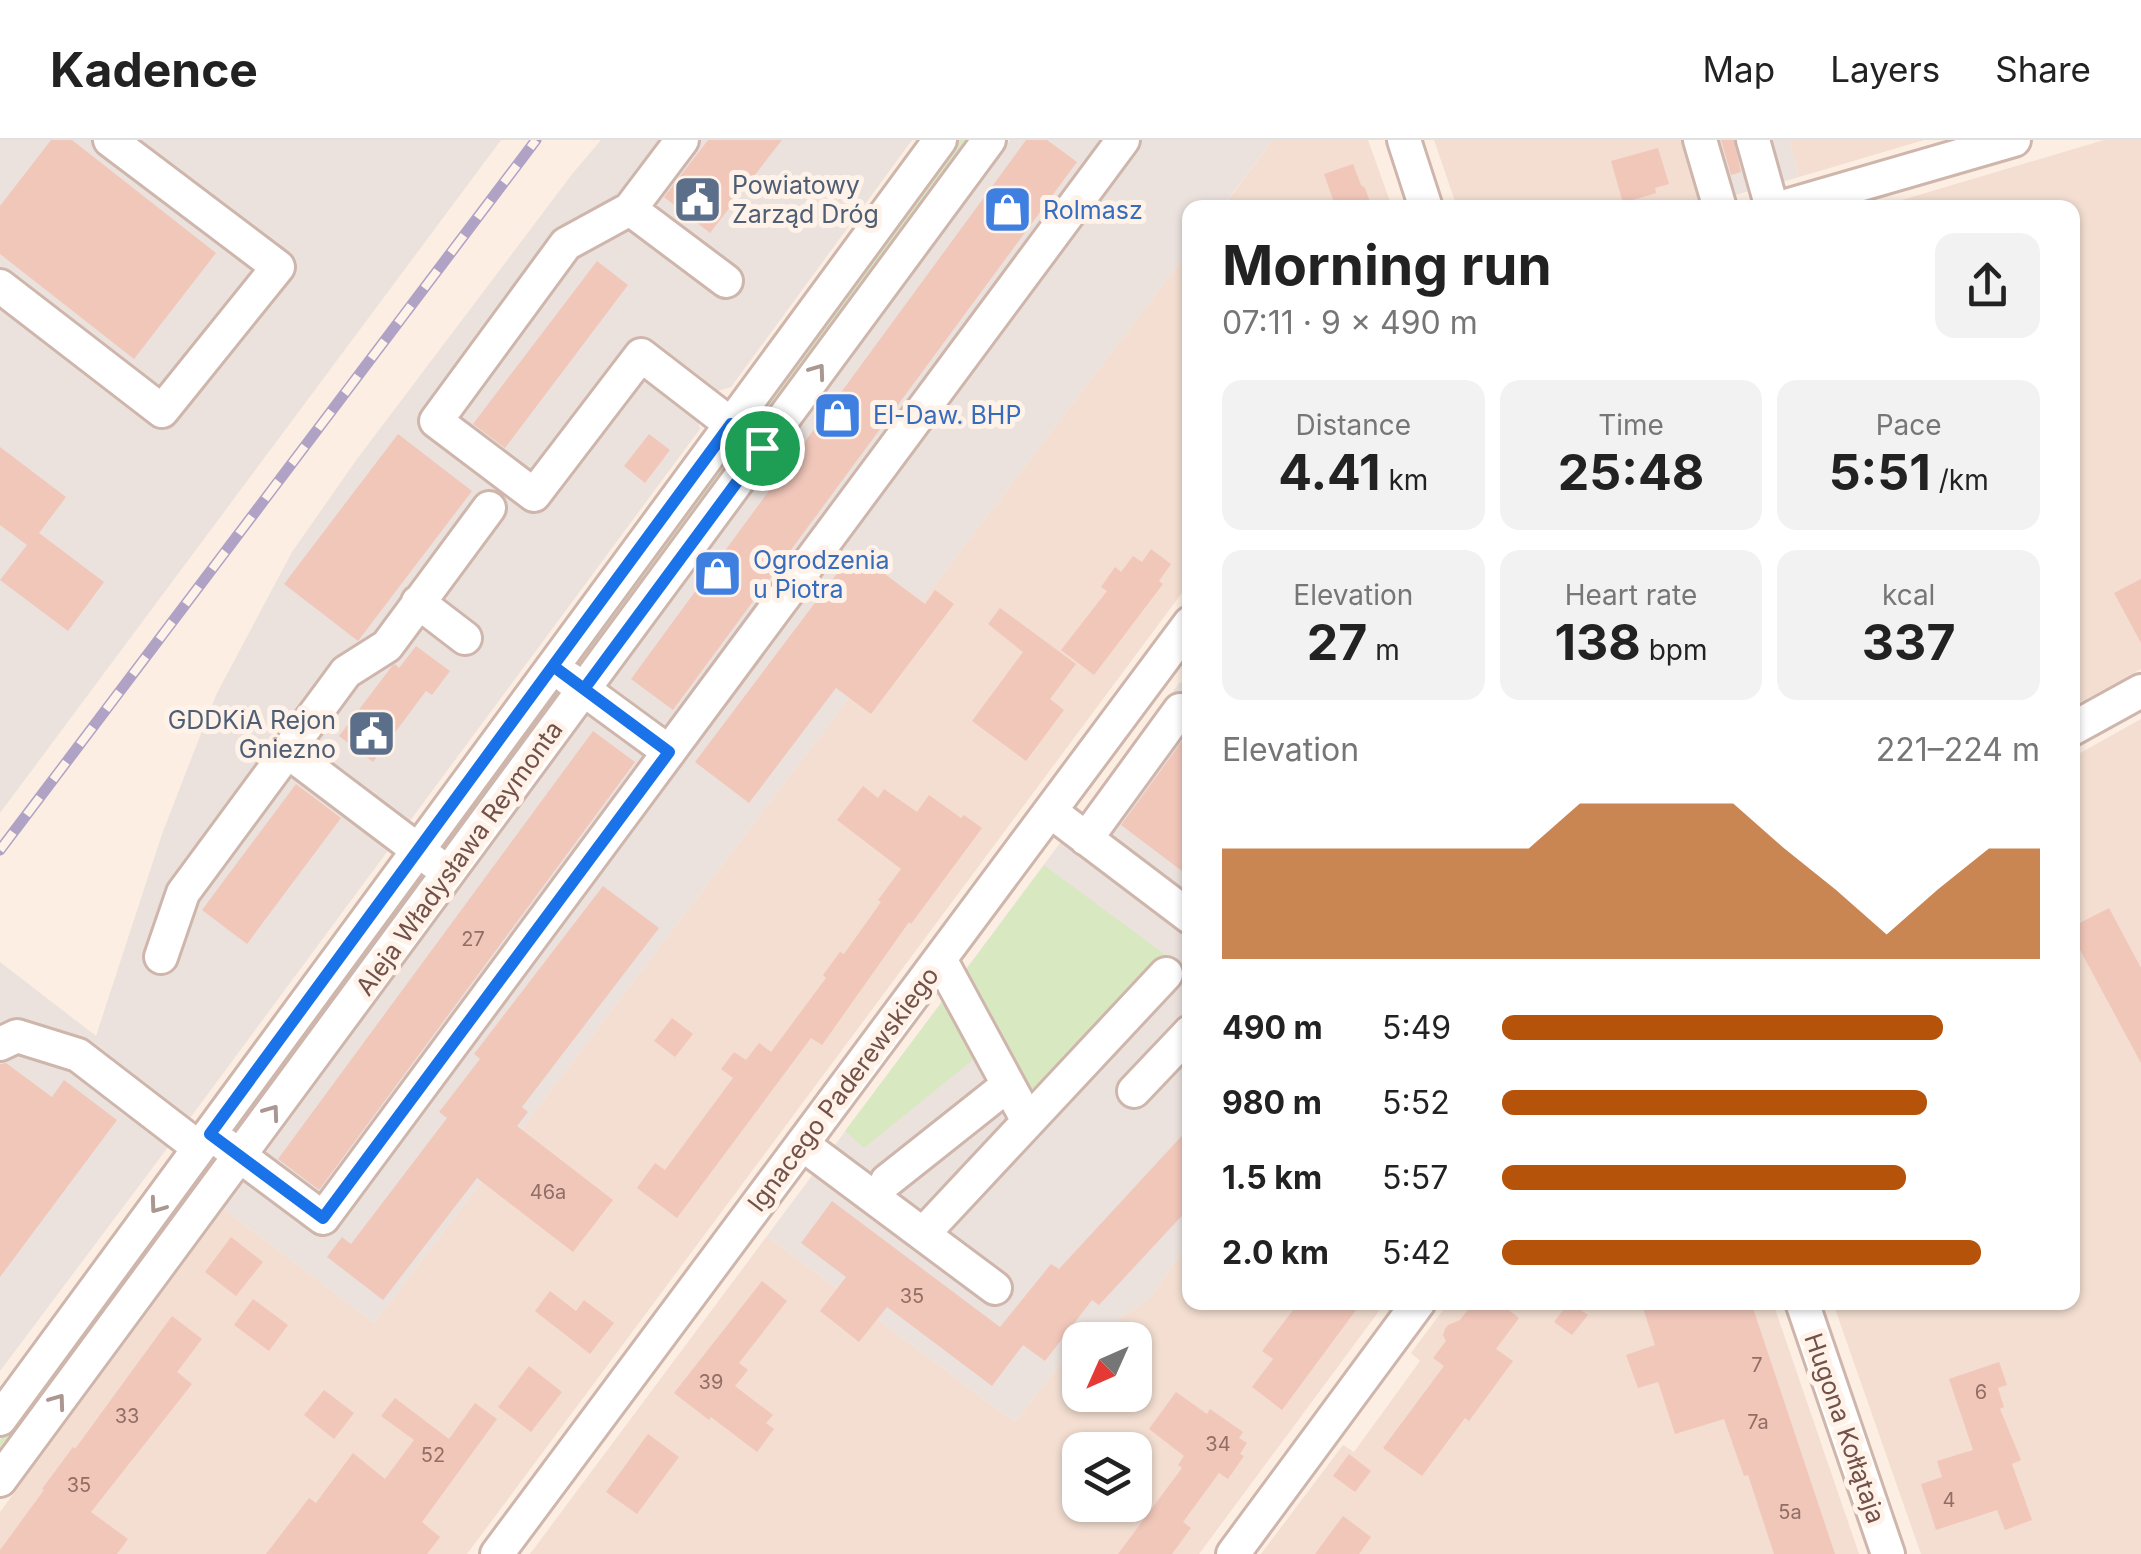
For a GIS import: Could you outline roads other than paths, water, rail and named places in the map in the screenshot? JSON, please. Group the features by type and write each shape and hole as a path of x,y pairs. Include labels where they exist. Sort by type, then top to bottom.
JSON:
{"street":[{"path":"0,286 162,411 278,267 110,140"},
{"path":"682,140 630,208 566,244 436,421 534,495 641,355 762,448"},
{"name":"Aleja Władysława Reymonta","path":"2,1412 940,140"},
{"name":"Aleja Władysława Reymonta","path":"0,1480 989,140"},
{"path":"0,1044 17,1036 78,1055 204,1141 240,1155 323,1218 1123,140"},
{"path":"1404,140 1423,200"},
{"path":"1700,140 1718,200"},
{"path":"1753,140 1772,200"},
{"path":"1803,200 2014,140"},
{"path":"630,208 726,282"},
{"path":"161,957 183,893 346,672 387,646 489,508"},
{"path":"418,602 465,638"},
{"name":"Ignacego Paderewskiego","path":"497,1554 1182,634"},
{"path":"553,666 669,752"},
{"path":"2080,725 2141,691"},
{"path":"1086,838 1182,712"},
{"path":"288,751 448,873"},
{"path":"1050,811 1182,911"},
{"path":"940,959 1028,1121"},
{"path":"922,1234 1166,974"},
{"path":"1134,1091 1182,1040"},
{"path":"886,1182 1008,1085"},
{"path":"802,1144 995,1288"},
{"path":"1233,1554 1413,1310"},
{"name":"Hugona Kołłątaja","path":"1805,1310 1888,1554"}],"railway":[{"path":"0,850 536,140"}],"place":[{"name":"Powiatowy Zarząd Dróg","path":"697,199"},
{"name":"Rolmasz","path":"1008,210"},
{"name":"El-Daw. BHP","path":"838,415"},
{"name":"Ogrodzenia u Piotra","path":"718,574"},
{"name":"GDDKiA Rejon Gniezno","path":"371,734"}]}
